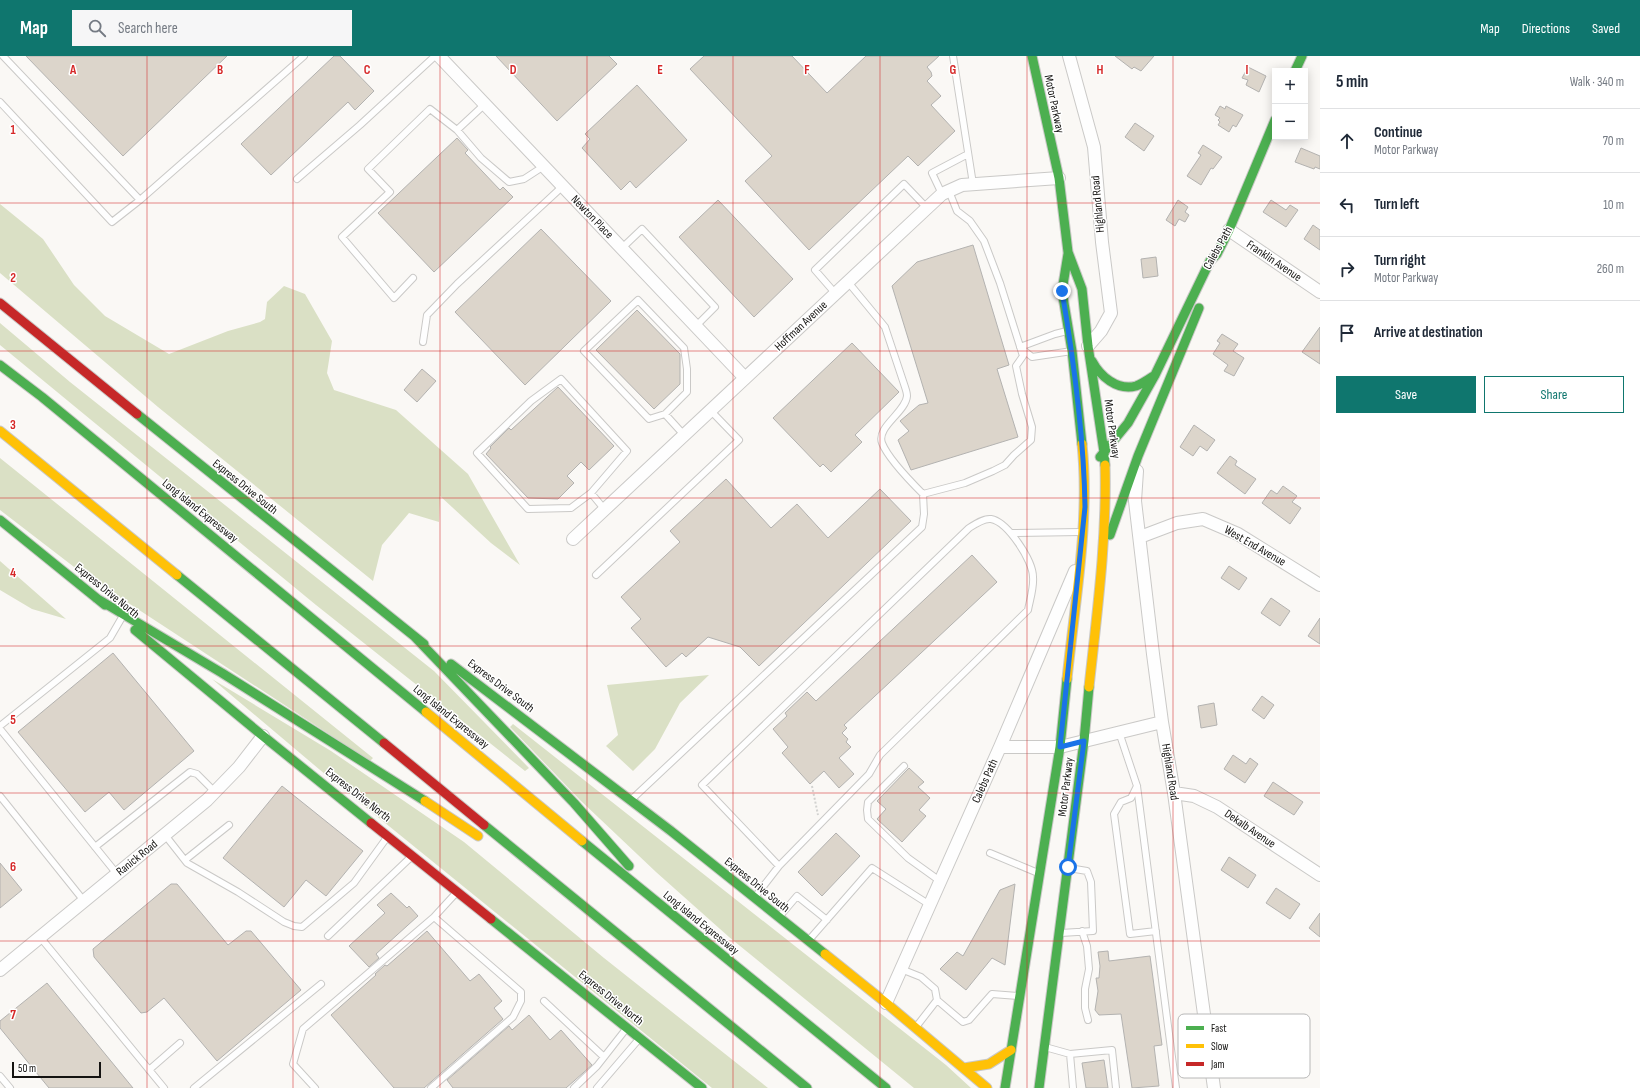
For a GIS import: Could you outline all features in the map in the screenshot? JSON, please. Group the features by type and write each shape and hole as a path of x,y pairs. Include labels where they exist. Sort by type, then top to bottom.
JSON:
{"main road":[{"name":"Motor Parkway","path":"1032,56 1059,178 1068,252 1082,289 1088,351 1104,452 1106,502 1103,553 1084,741 1039,1088"},
{"path":"1297,68 1302,56"},
{"name":"Calebs Path","path":"1085,475 1128,423 1155,375 1210,261 1217,254 1229,230 1272,127"},
{"name":"Motor Parkway","path":"1006,1088 1060,747 1085,507 1085,475 1072,351 1062,291 1068,252"},
{"path":"1103,553 1138,456 1217,264 1217,254"},
{"name":"Express Drive South","path":"0,303 215,478 414,636 632,800 886,1003 987,1088"},
{"path":"1088,351 1097,371 1106,380 1115,385 1138,385 1155,375"},
{"name":"Long Island Expressway","path":"0,365 54,407 796,1016 886,1088"},
{"path":"0,431 807,1088"},
{"name":"Express Drive North","path":"0,520 263,736 413,854 702,1088"},
{"path":"96,598 222,672 403,787 482,840"},
{"path":"414,636 574,803 624,859 658,903"},
{"path":"534,878 682,986"},
{"path":"964,1068 989,1064 1011,1050"}],"street":[{"name":"Newton Place","path":"439,56 745,378"},
{"name":"Highland Road","path":"1069,56 1094,147 1102,242 1111,313 1088,351"},
{"name":"Hoffman Avenue","path":"573,539 927,208 946,192 962,185 1059,178"},
{"name":"Franklin Avenue","path":"1229,230 1320,292"},
{"name":"Highland Road","path":"1138,456 1135,500 1162,722 1174,793 1204,1014"},
{"name":"West End Avenue","path":"1140,537 1177,523 1203,519 1238,534 1320,585"},
{"name":"Calebs Path","path":"886,1003 1000,747 1080,557"},
{"path":"1000,747 1060,747 1162,722"},
{"name":"Ranick Road","path":"0,970 165,835 215,792 239,767 263,736"},
{"name":"Dekalb Avenue","path":"1174,793 1194,796 1216,807 1320,875"},
{"name":"Highland Road","path":"1213,1078 1214,1088"}],"lane":[{"path":"2,56 140,200"},
{"path":"0,102 112,222 140,200 304,56"},
{"path":"297,179 360,125 435,56"},
{"path":"953,56 972,184"},
{"path":"457,130 485,104"},
{"path":"413,278 394,298 342,237 390,192 368,169 430,109 457,130 481,158 509,182 524,179 544,166"},
{"path":"923,494 966,483 993,472 1005,465 1031,440 1032,427 1022,394 1016,366 1023,356 1000,283 984,241 970,221 957,211 946,192 932,173 968,154"},
{"path":"835,294 815,270 904,184 927,208"},
{"path":"422,342 427,315 457,284 563,186"},
{"path":"622,248 642,229 715,307 696,326"},
{"path":"632,800 922,527 924,514 923,494 906,476 882,443 882,432 904,404 907,395 885,327 848,282"},
{"path":"638,300 684,348 687,369 687,392 665,414 649,419 584,351 638,300"},
{"path":"1020,347 1068,330"},
{"path":"1020,347 1032,357 1072,351"},
{"path":"561,379 627,451 591,493 571,508 528,509 477,453 531,401 561,379"},
{"path":"596,576 739,440 710,410"},
{"path":"665,414 684,435"},
{"path":"591,493 605,510"},
{"path":"754,898 779,866 870,774 880,755 1028,610 1034,576 1030,563 1011,533 1000,522 991,519 980,521 969,528 702,785 779,866"},
{"path":"1011,533 1082,532"},
{"path":"0,726 110,638 121,619"},
{"path":"0,730 117,874"},
{"path":"1119,732 1137,786 1176,1088"},
{"path":"904,766 868,802 868,819 908,858 940,881"},
{"path":"95,847 190,772 197,774 215,792"},
{"path":"1137,786 1131,798 1121,802 1114,814 1130,934 1156,930"},
{"path":"0,796 84,901"},
{"path":"185,860 229,825"},
{"path":"165,835 188,863 244,895 284,922 302,927 354,884 389,835"},
{"path":"990,853 1039,873"},
{"path":"328,936 413,854"},
{"path":"1059,933 1093,931 1091,882 1087,871 1068,867"},
{"path":"808,941 872,868 930,905"},
{"path":"315,1088 293,1064 303,1029 434,917 458,891"},
{"path":"779,918 797,896 827,920"},
{"path":"431,1088 513,1017 522,1001 521,992 434,917"},
{"path":"1082,931 1087,946 1089,969 1085,989 1085,1008 1088,1020"},
{"path":"40,937 164,1088"},
{"path":"901,969 921,977 935,989 937,1000 963,1022 969,1020 992,994 1020,996"},
{"path":"194,1088 321,984"},
{"path":"916,1028 937,1000"},
{"path":"544,1001 604,1057"},
{"path":"574,1088 604,1057 628,1027"},
{"path":"597,1088 640,1038"},
{"path":"149,1070 180,1043"},
{"path":"1044,1047 1070,1054 1112,1050 1116,1088"},
{"path":"1070,1054 1073,1088"},
{"path":"0,1076 10,1088"}],"path":[{"path":"812,786 819,819"}],"green space":[{"path":"0,204 43,239 74,285 105,316 169,354 228,331 260,322 265,319 267,302 284,286 305,294 332,341 327,373 334,390 396,410 468,474 520,565 491,543 440,496 439,522 409,513 382,545 373,581 158,407 0,273"},
{"path":"0,323 70,382 434,671 529,768 525,771 316,605 0,345"},
{"path":"0,458 373,758 370,761 78,570 0,510"},
{"path":"0,561 66,619 32,609 0,590"},
{"path":"709,675 680,703 655,749 633,771 606,746 618,735 607,685"},
{"path":"212,679 331,751 464,842 604,958 768,1088 712,1088 326,775"},
{"path":"513,724 946,1065 971,1088 914,1088 729,937 656,872 580,800 510,727"}],"building":[{"path":"26,56 227,56 123,156"},
{"path":"334,56 340,56 374,91 355,110 348,102 271,175 241,144"},
{"path":"496,56 609,56 617,64 557,121"},
{"path":"704,56 792,56 827,93 866,56 939,56 927,67 932,76 927,81 941,96 931,105 955,131 918,166 908,156 809,250 745,181 772,156 690,69"},
{"path":"1115,56 1154,56 1141,71 1134,67 1132,69"},
{"path":"1248,67 1266,76 1259,92 1246,85 1248,80 1242,78"},
{"path":"637,85 687,140 636,188 630,181 621,190 582,148 590,139 585,134"},
{"path":"1220,106 1225,109 1226,106 1243,115 1236,127 1233,125 1229,132 1218,125 1220,122 1218,120 1220,118 1215,115"},
{"path":"1135,123 1154,136 1144,151 1125,137"},
{"path":"457,138 468,150 465,153 500,190 503,187 513,197 434,272 378,213"},
{"path":"1203,145 1222,157 1213,169 1211,168 1201,185 1187,176 1201,155 1198,153"},
{"path":"1301,148 1320,156 1320,169 1315,167 1314,169 1295,162"},
{"path":"718,200 793,279 754,317 679,237"},
{"path":"1178,200 1188,207 1185,212 1189,215 1185,222 1179,219 1175,226 1166,220"},
{"path":"1271,200 1286,210 1290,205 1298,210 1286,227 1263,212"},
{"path":"1313,225 1320,230 1320,250 1304,239"},
{"path":"541,229 611,301 525,385 455,312"},
{"path":"973,245 1009,365 997,369 1018,437 911,470 898,440 909,431 900,421 919,405 928,403 892,286 917,262"},
{"path":"1156,257 1158,276 1143,278 1141,259"},
{"path":"637,310 680,354 680,384 654,409 596,350"},
{"path":"1320,327 1320,364 1302,352"},
{"path":"1222,334 1238,344 1233,351 1244,358 1234,376 1224,371 1228,365 1213,354 1220,343 1217,341"},
{"path":"852,343 899,392 855,435 862,442 831,472 823,464 820,467 773,418"},
{"path":"422,369 436,381 417,402 404,390"},
{"path":"558,387 614,446 589,470 581,462 567,476 574,483 558,499 528,498 486,454 491,448 490,447 509,428 511,430"},
{"path":"1194,425 1215,440 1207,451 1200,446 1193,456 1180,447"},
{"path":"1230,456 1237,461 1235,465 1256,479 1245,494 1217,473"},
{"path":"726,479 771,528 797,504 828,538 880,489 911,521 759,666 740,647 708,637 686,657 682,653 666,667 631,628 641,619 621,597 680,542 670,531"},
{"path":"1283,486 1297,496 1292,502 1301,508 1290,524 1262,503 1271,490 1277,494"},
{"path":"972,555 997,582 844,725 847,728 842,733 848,739 846,742 851,747 839,758 854,774 839,788 824,771 810,784 782,753 788,747 773,729 787,716 785,713 807,692 816,701"},
{"path":"1229,566 1247,578 1239,590 1221,578"},
{"path":"1271,598 1290,611 1280,626 1261,613"},
{"path":"1320,618 1320,644 1308,636"},
{"path":"113,653 194,751 124,810 109,792 85,812 18,732"},
{"path":"1262,696 1274,705 1264,719 1252,710"},
{"path":"1214,703 1217,725 1201,728 1198,706"},
{"path":"1233,755 1246,764 1250,758 1258,764 1245,783 1224,769"},
{"path":"909,768 924,782 918,787 930,798 919,810 926,816 902,842 877,819 886,809 877,801"},
{"path":"1273,782 1303,802 1294,815 1264,796"},
{"path":"282,786 363,851 326,896 306,880 284,907 223,858"},
{"path":"836,833 860,856 822,896 798,872"},
{"path":"1229,857 1256,875 1248,888 1221,870"},
{"path":"0,863 22,890 0,908"},
{"path":"171,884 177,884 228,945 246,931 251,931 301,990 217,1061 164,998 147,1012 141,1013 94,957 93,949"},
{"path":"1015,884 1005,965 992,958 966,990 940,969 957,952 963,956 1000,890"},
{"path":"1276,888 1300,904 1290,919 1266,903"},
{"path":"391,893 407,908 409,906 418,916 376,954 379,958 369,967 349,946 385,913 377,905"},
{"path":"1320,913 1320,937 1309,928"},
{"path":"427,931 470,981 479,974 502,1001 494,1008 503,1019 424,1088 394,1088 331,1015 376,975 375,974 385,965 387,966"},
{"path":"1108,951 1109,961 1150,956 1162,1045 1154,1046 1159,1086 1132,1088 1121,1014 1099,1015 1095,1010 1098,991 1096,978 1099,978 1100,966 1098,952"},
{"path":"47,983 133,1088 49,1088 0,1028 0,1021"},
{"path":"529,1015 550,1040 561,1030 592,1065 566,1088 453,1088 447,1080 509,1026 512,1030"},
{"path":"1104,1060 1108,1088 1086,1088 1082,1063"}],"traffic: fast":[{"path":"1032,56 1059,178 1068,252 1082,289 1088,346 1105,465"},
{"path":"1296,68 1302,56"},
{"path":"1100,457 1128,423 1155,375 1210,261 1217,254 1229,230 1272,127"},
{"path":"1068,254 1062,291 1072,351 1082,444"},
{"path":"1110,535 1138,456 1199,308"},
{"path":"1092,361 1104,377 1122,386 1136,386 1155,375"},
{"path":"0,365 42,397 426,712"},
{"path":"137,414 424,644"},
{"path":"0,520 105,605"},
{"path":"177,575 384,743"},
{"path":"96,598 222,673 425,801"},
{"path":"135,630 371,823"},
{"path":"414,636 574,803 629,866"},
{"path":"451,664 671,831 825,954"},
{"path":"1005,1088 1060,747 1067,679"},
{"path":"1039,1088 1084,741 1089,687"},
{"path":"484,825 807,1088"},
{"path":"582,841 886,1088"},
{"path":"491,919 702,1088"}],"traffic: slow":[{"path":"0,431 177,575"},
{"path":"1067,679 1083,532 1084,473 1082,444"},
{"path":"1089,687 1103,548 1105,465"},
{"path":"426,712 582,841"},
{"path":"425,801 478,836"},
{"path":"825,954 987,1088"},
{"path":"964,1068 989,1064 1011,1050"}],"traffic: jam":[{"path":"0,303 137,414"},
{"path":"384,743 484,825"},
{"path":"371,823 491,919"}],"route":[{"path":"1062,291 1072,351 1085,475 1085,507 1060,747 1084,741 1068,867"}]}
